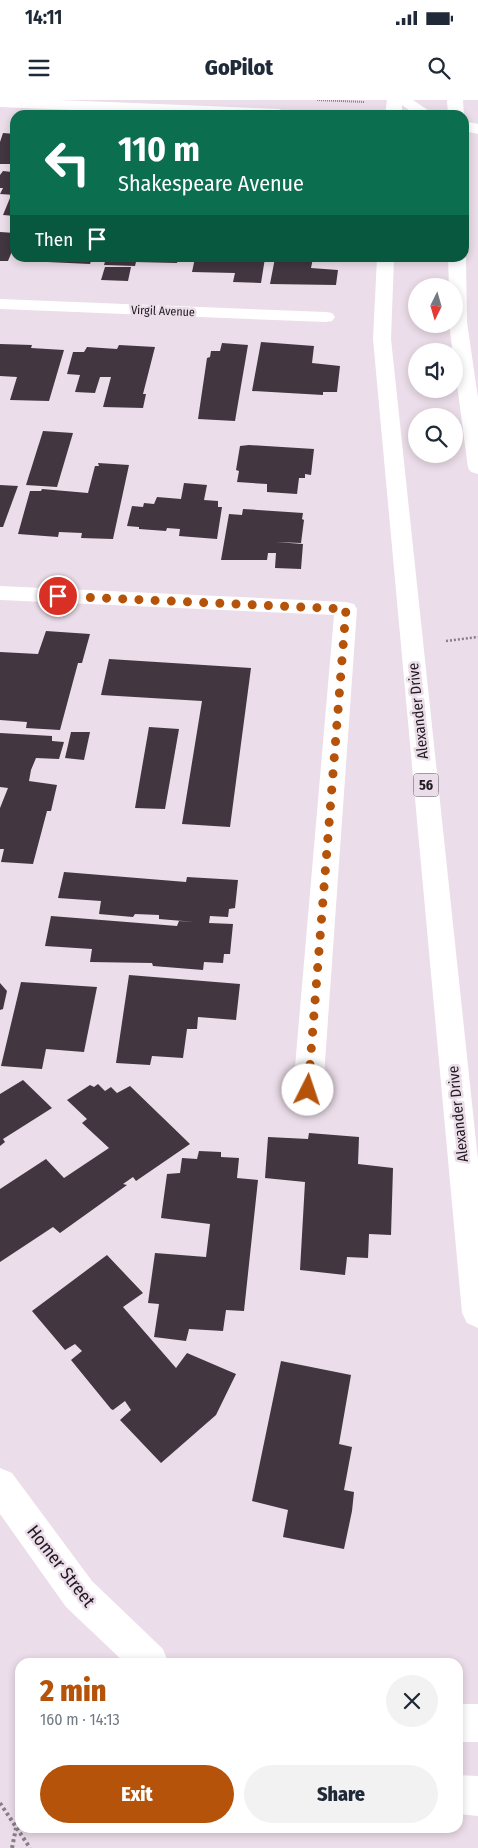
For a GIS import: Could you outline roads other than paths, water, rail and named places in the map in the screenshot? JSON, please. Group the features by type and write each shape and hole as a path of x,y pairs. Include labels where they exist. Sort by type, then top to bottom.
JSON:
{"main road":[{"path":"403,100 419,110"},
{"path":"0,102 187,110"},
{"name":"Alexander Drive","path":"385,262 382,339 478,1313"},
{"path":"457,262 458,322 478,468"},
{"name":"Virgil Avenue","path":"0,304 326,318"},
{"path":"0,593 346,609 308,1090"},
{"name":"Homer Street","path":"0,1485 79,1594 146,1658"},
{"path":"463,1723 478,1723"},
{"path":"463,1794 478,1796"}]}
